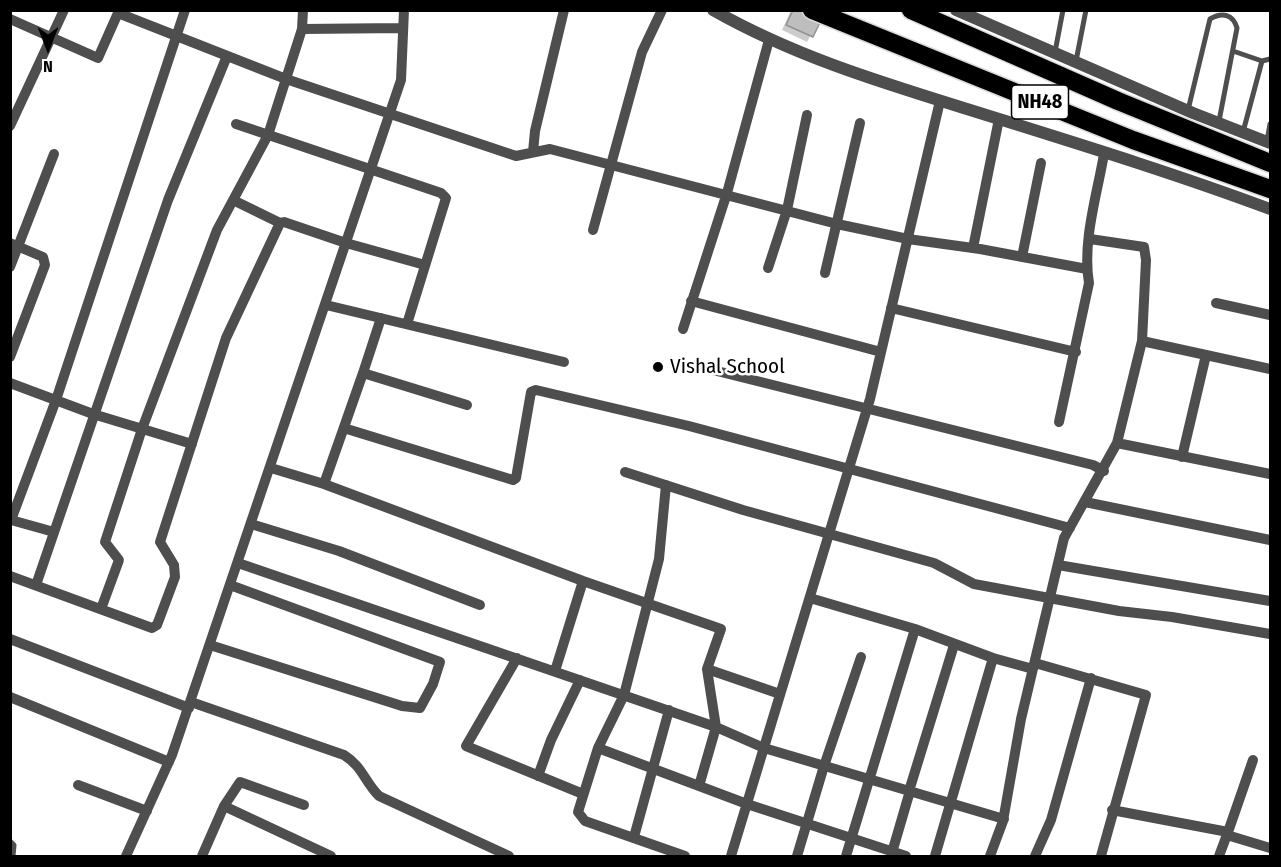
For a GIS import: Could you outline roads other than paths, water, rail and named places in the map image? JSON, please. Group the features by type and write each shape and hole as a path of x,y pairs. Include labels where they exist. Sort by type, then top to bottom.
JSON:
{"highway":[{"name":"NH48","path":"812,10 1133,140 1270,189"},
{"name":"NH48","path":"911,10 1128,105 1270,163"}],"street":[{"path":"10,126 64,10"},
{"path":"54,532 11,520 56,400 178,37 185,10"},
{"path":"101,609 119,560 105,542 142,429 217,230 268,135 302,28 303,10"},
{"path":"126,856 169,762 190,705 390,114 401,80 404,10"},
{"path":"533,152 535,131 564,10"},
{"path":"593,230 609,165 642,52 662,10"},
{"path":"713,10 769,40 844,71 1195,182 1270,209"},
{"path":"956,10 1188,111 1269,142"},
{"path":"10,19 98,58 118,13 286,79 516,156 550,149 727,193 837,224 908,239 973,248 1087,269"},
{"path":"302,28 403,28"},
{"path":"683,329 727,193 769,40"},
{"path":"36,585 168,200 227,56"},
{"path":"731,856 867,409 940,101"},
{"path":"768,268 787,210 807,115"},
{"path":"973,248 999,119"},
{"path":"825,273 860,123"},
{"path":"236,124 441,193 446,198 407,324"},
{"path":"10,267 15,245 54,154"},
{"path":"1059,422 1076,352 1089,283 1087,269 1090,239 1104,154"},
{"path":"1022,257 1041,163"},
{"path":"233,200 280,223 284,222 346,243 425,265"},
{"path":"10,576 152,628 157,625 175,577 174,565 160,542 226,338 280,223"},
{"path":"990,856 1004,819 1034,666 1064,538 1104,471 1117,443 1142,341 1140,332 1146,260 1144,247 1090,239"},
{"path":"10,357 45,265 43,257 15,245"},
{"path":"691,301 881,352"},
{"path":"1216,303 1270,315"},
{"path":"326,305 564,362"},
{"path":"891,308 1076,352"},
{"path":"324,484 381,318"},
{"path":"1142,341 1270,369"},
{"path":"1182,457 1206,356"},
{"path":"705,368 1093,465 1104,471"},
{"path":"363,373 467,405"},
{"path":"10,383 93,414 192,444"},
{"path":"343,430 346,429 513,480 516,478 531,393 536,390 689,426 1070,528"},
{"path":"1117,443 1270,474"},
{"path":"271,468 324,484 583,581 721,629 707,669 716,727 699,786"},
{"path":"625,472 829,535 933,563 974,584 1270,634"},
{"path":"666,485 659,559 624,695 598,748 583,794 579,816 593,824 685,856"},
{"path":"1085,502 1270,540"},
{"path":"251,524 339,551 480,604"},
{"path":"238,563 669,710 764,748 1004,819"},
{"path":"1058,565 1270,601"},
{"path":"555,671 583,581"},
{"path":"210,645 402,706 420,708 433,684 440,662 230,585"},
{"path":"810,598 915,629 993,658 1091,678 1146,695 1101,856"},
{"path":"846,856 915,629"},
{"path":"10,639 190,705 344,755 358,764 370,787 380,796 509,856"},
{"path":"892,854 954,645"},
{"path":"797,856 824,766 861,657"},
{"path":"517,658 466,746 583,794"},
{"path":"935,856 993,658"},
{"path":"707,669 780,694"},
{"path":"1035,856 1051,820 1091,678"},
{"path":"538,777 551,740 580,680"},
{"path":"10,698 169,762"},
{"path":"634,837 669,710"},
{"path":"598,748 747,804 892,854 906,856"},
{"path":"1219,856 1253,760"},
{"path":"202,856 224,806 240,782 304,805"},
{"path":"78,785 147,811"},
{"path":"224,806 331,856"},
{"path":"1112,810 1227,834 1270,848"}],"lane":[{"path":"1055,54 1063,10"},
{"path":"1076,63 1086,10"},
{"path":"1188,111 1210,19 1218,14 1228,15 1235,20 1237,28 1219,123"},
{"path":"1233,51 1262,61 1270,59"},
{"path":"1243,132 1262,61"},
{"path":"1269,142 1270,124"},
{"path":"10,842 14,845 13,856"}],"place":[{"name":"Vishal School","path":"658,367"}]}
